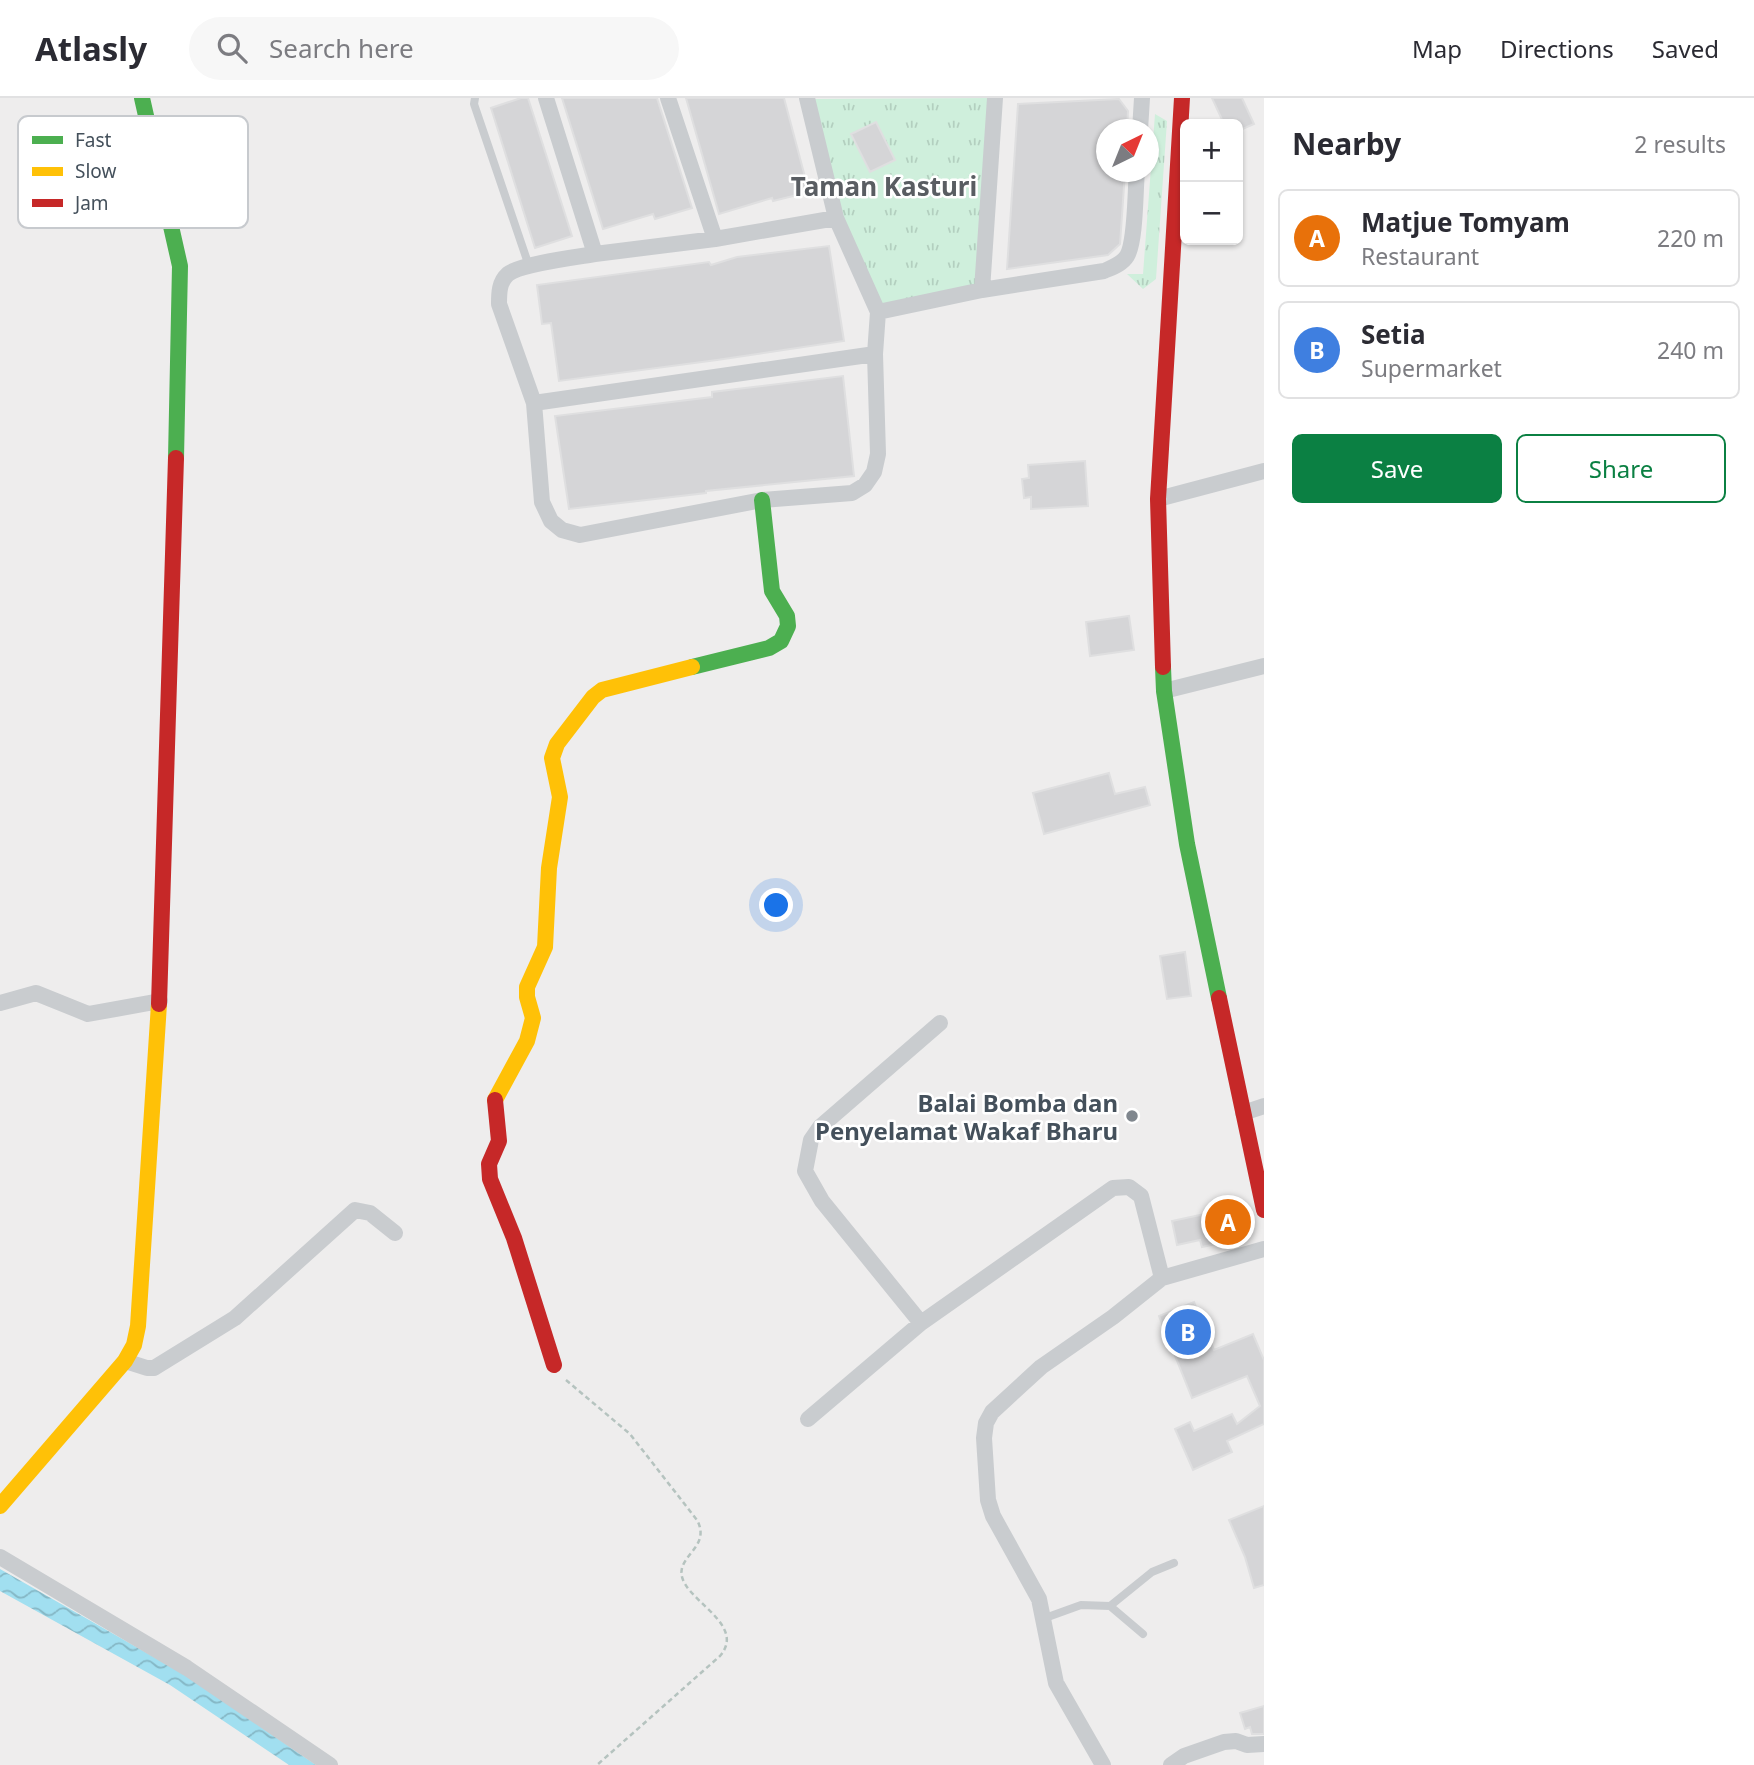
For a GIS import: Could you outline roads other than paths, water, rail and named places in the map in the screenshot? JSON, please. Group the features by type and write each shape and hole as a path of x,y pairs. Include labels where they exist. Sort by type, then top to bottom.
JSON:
{"street":[{"path":"142,98 146,116"},
{"path":"546,98 595,254"},
{"path":"668,98 715,239"},
{"path":"820,98 807,98 836,218 878,312 875,354 878,454 874,472 865,485 852,493 762,500 580,535 562,530 551,521 542,502 534,403 499,304 499,288 509,273 529,266 595,254 715,239 836,218"},
{"path":"982,290 995,98"},
{"path":"1141,119 1142,98"},
{"path":"1182,98 1158,499 1164,691 1187,844 1264,1210"},
{"path":"878,312 982,290 1104,271 1117,266 1127,255 1132,243 1136,182"},
{"path":"0,1506 125,1361 134,1345 138,1326 160,1001 181,288 180,266 171,228"},
{"path":"534,403 875,354"},
{"path":"1158,499 1264,471"},
{"path":"554,1365 514,1238 488,1169 499,1141 494,1103 527,1041 533,1018 527,992 545,947 549,867 560,797 552,753 593,697 602,690 769,648 781,641 787,631 787,616 772,592 762,500"},
{"path":"1164,691 1264,666"},
{"path":"0,1003 36,993 88,1014 160,1001"},
{"path":"921,1323 822,1201 805,1171 811,1139 820,1127 940,1023"},
{"path":"1243,1113 1264,1106"},
{"path":"808,1419 921,1323 1106,1192 1121,1186 1136,1190 1145,1203 1162,1278"},
{"path":"125,1361 154,1368 235,1318 355,1210 370,1213 395,1233"},
{"path":"1103,1765 1055,1680 1045,1618 1039,1599 990,1508 984,1438 986,1423 992,1412 1041,1367 1162,1278 1264,1249"},
{"path":"0,1556 187,1668 330,1765"},
{"path":"1171,1765 1184,1756 1224,1742 1264,1744"}],"lane":[{"path":"475,98 474,104 529,266"},
{"path":"1110,1606 1152,1572 1174,1563"},
{"path":"1045,1618 1081,1605 1110,1606 1143,1634"}],"water":[{"path":"0,1569 187,1676 316,1765 289,1765 170,1685 0,1591"}],"place":[{"name":"Balai Bomba dan Penyelamat Wakaf Bharu","path":"1132,1116"},
{"name":"Matjue Tomyam","path":"1228,1222"},
{"name":"Setia","path":"1188,1332"}],"district":[{"name":"Taman Kasturi","path":"884,186"}]}
